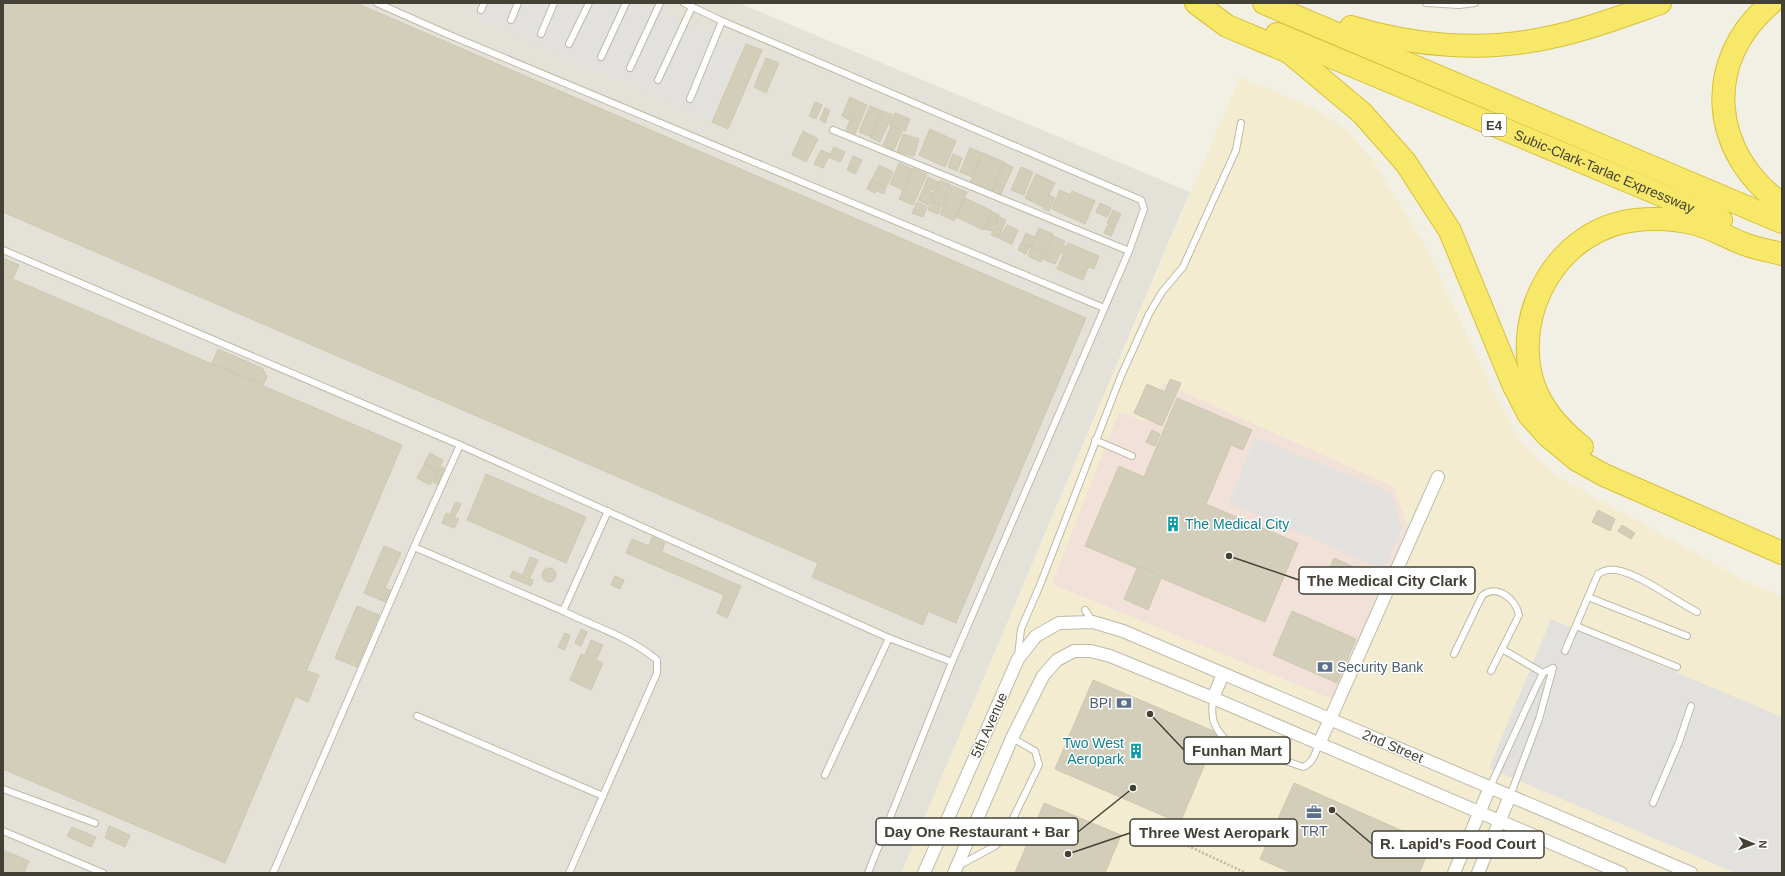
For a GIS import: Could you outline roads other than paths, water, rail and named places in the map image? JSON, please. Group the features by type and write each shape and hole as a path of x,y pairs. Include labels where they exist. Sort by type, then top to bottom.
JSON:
{"highway":[{"path":"1196,3 1227,26 1289,52 1362,113 1406,163 1450,231 1513,384 1529,415 1548,436 1577,460 1604,475 1782,553"},
{"name":"Subic-Clark-Tarlac Expressway","path":"1206,3 1782,246"},
{"name":"Subic-Clark-Tarlac Expressway","path":"1264,3 1782,222"},
{"path":"1288,3 1364,31 1414,42 1463,45 1514,43 1546,38 1604,23 1660,3"},
{"path":"1771,3 1754,19 1738,42 1725,79 1723,104 1731,143 1743,165 1758,184 1782,204"},
{"path":"1782,254 1747,246 1696,224 1671,220 1635,220 1604,228 1580,241 1562,258 1546,278 1537,297 1530,321 1528,344 1529,366 1534,384 1555,421 1581,447 1617,467 1782,539"}],"street":[{"path":"1319,744 1438,476"},
{"name":"2nd Street","path":"1093,622 1123,631 1691,873"},
{"name":"5th Avenue","path":"924,873 1018,659 1036,636 1059,623 1093,622"},
{"name":"2nd Street","path":"1057,660 1074,651 1091,651 1110,656 1213,698 1621,873"},
{"name":"5th Avenue","path":"956,869 1012,738 1043,676 1057,660"},
{"path":"1213,698 1223,674"},
{"path":"1454,873 1490,787"},
{"path":"1478,873 1510,796"}],"lane":[{"path":"377,3 447,34 1104,308"},
{"path":"480,10 484,3"},
{"path":"511,20 518,3"},
{"path":"541,34 554,3"},
{"path":"569,44 589,3"},
{"path":"601,57 626,3"},
{"path":"630,68 660,3"},
{"path":"684,3 722,21 1141,200 1144,209 1104,308 952,662 868,873"},
{"path":"1426,3 1459,5 1475,3"},
{"path":"658,80 692,7"},
{"path":"690,99 722,21"},
{"path":"1018,659 1021,629 1040,585 1095,440 1149,314 1162,292 1183,267 1236,150 1241,123"},
{"path":"833,130 1128,251"},
{"path":"3,250 460,445 890,638 952,662"},
{"path":"1095,440 1132,456"},
{"path":"273,873 414,547 460,445"},
{"path":"563,611 608,511"},
{"path":"414,547 610,632 657,660 657,673 569,873"},
{"path":"1565,651 1598,574 1605,570 1617,570 1636,577 1697,612"},
{"path":"1454,654 1482,596 1487,591 1494,590 1513,600 1517,606 1519,615 1491,672"},
{"path":"1588,597 1687,636"},
{"path":"1085,610 1093,622"},
{"path":"1576,626 1677,667"},
{"path":"825,775 890,638"},
{"path":"1502,649 1543,673"},
{"path":"1490,787 1536,686 1543,673 1553,668 1539,719 1510,796"},
{"path":"1536,686 1548,688"},
{"path":"1213,698 1211,717 1218,732 1226,740 1303,767 1309,765 1319,744"},
{"path":"1653,803 1679,742 1691,706"},
{"path":"417,716 603,796"},
{"path":"956,869 995,846 1003,839 1039,765 1035,751 1012,738"},
{"path":"3,789 94,823"},
{"path":"3,831 103,873"}],"place":[{"name":"The Medical City","path":"1173,524"},
{"name":"The Medical City Clark","path":"1229,556"},
{"name":"Security Bank","path":"1325,667"},
{"name":"BPI","path":"1124,703"},
{"name":"Funhan Mart","path":"1150,714"},
{"name":"Two West Aeropark","path":"1136,751"},
{"name":"Day One Restaurant + Bar","path":"1133,788"},
{"name":"R. Lapid's Food Court","path":"1332,810"},
{"name":"TRT","path":"1314,812"},
{"name":"Three West Aeropark","path":"1068,854"}]}
